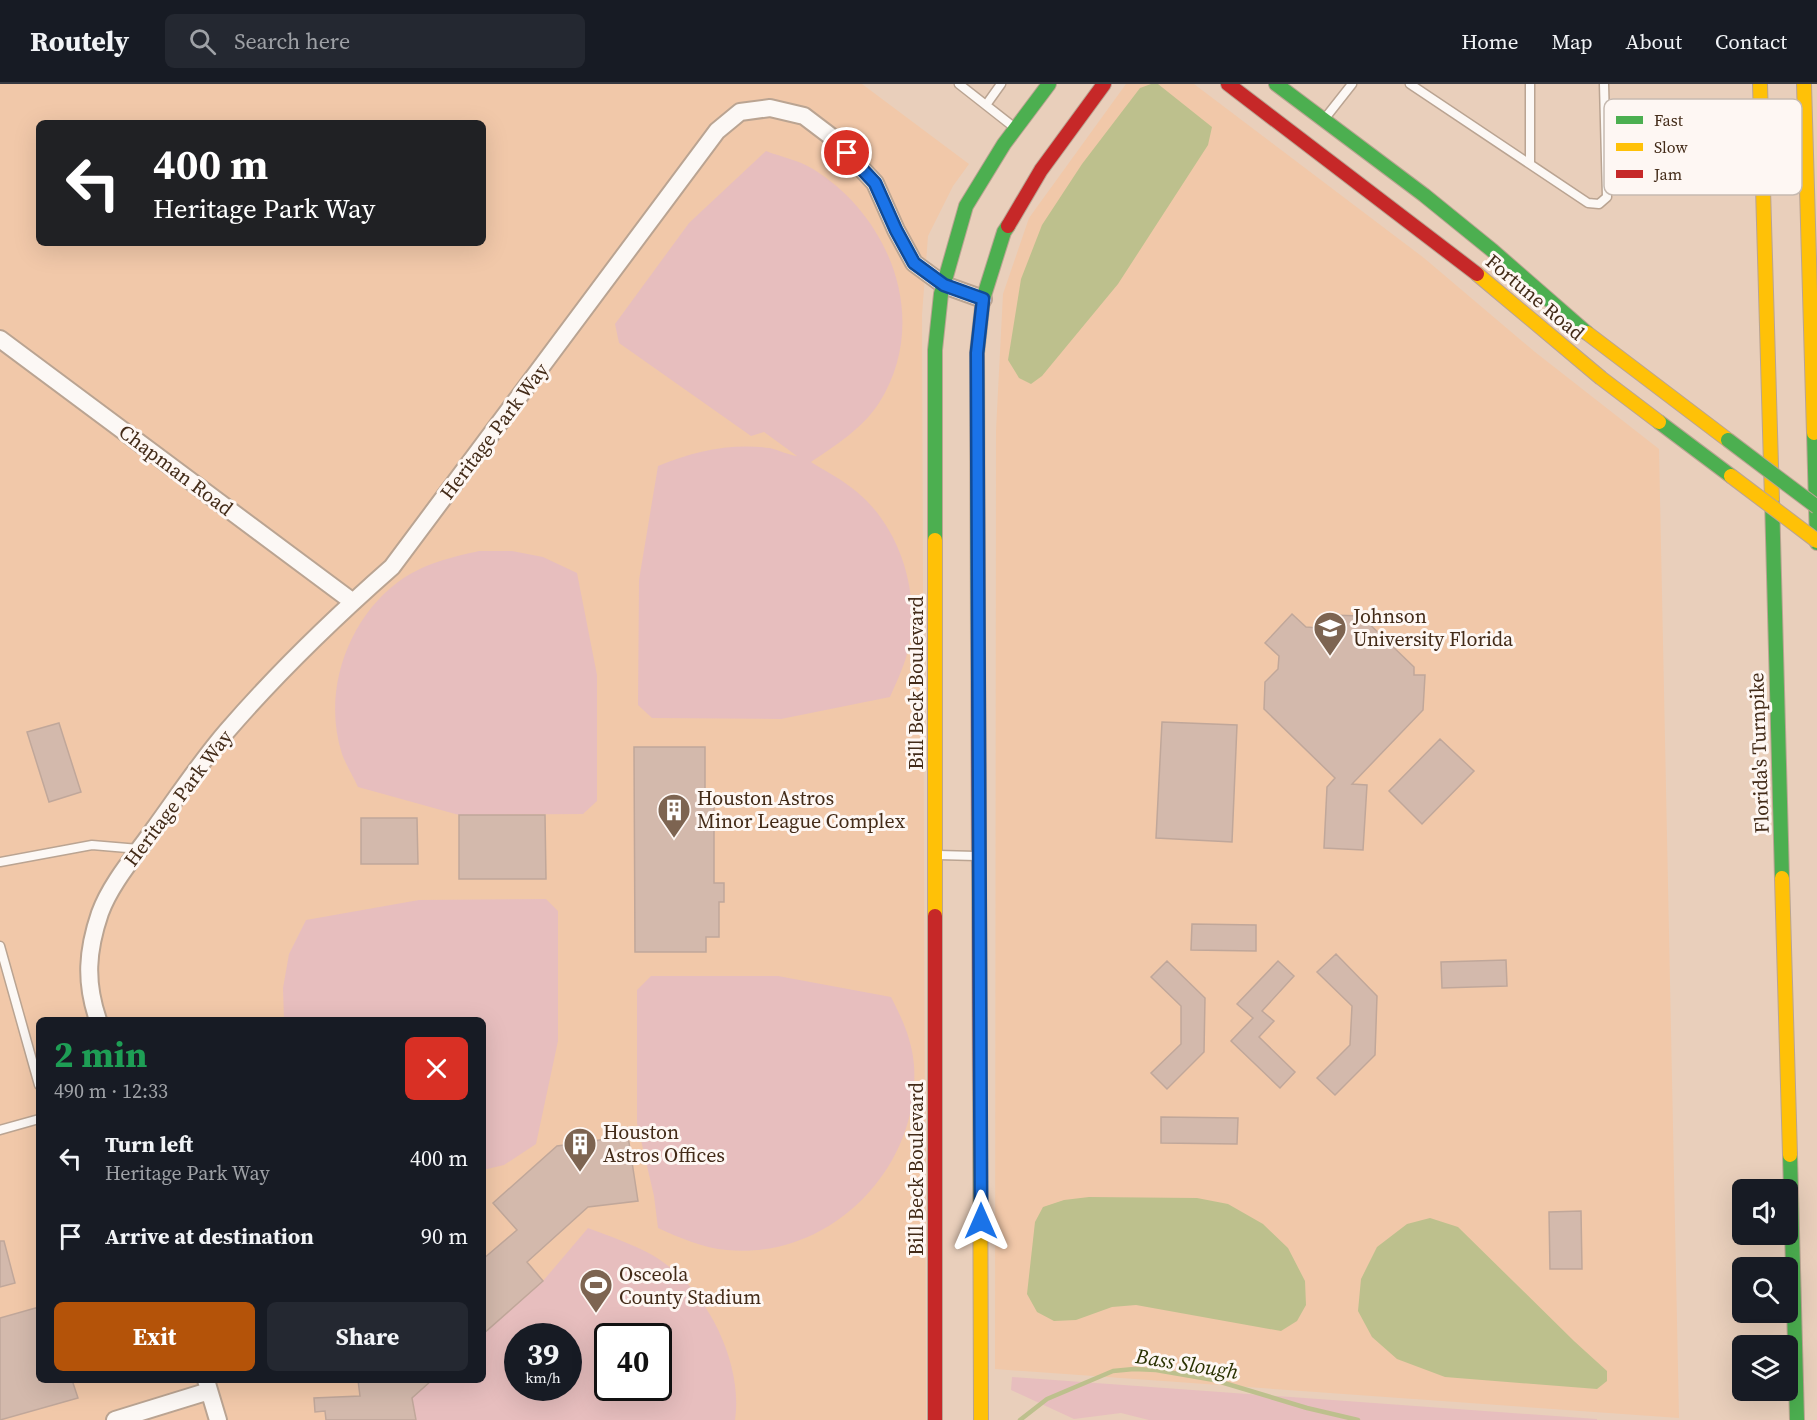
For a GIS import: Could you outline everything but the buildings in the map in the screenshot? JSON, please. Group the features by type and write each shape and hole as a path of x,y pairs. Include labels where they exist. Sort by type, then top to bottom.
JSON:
{"main road":[{"name":"Bill Beck Boulevard","path":"935,1420 935,350 944,285 966,206 1004,144 1049,84"},
{"path":"981,1420 977,353 983,299 1004,232 1041,170 1104,84"},
{"name":"Fortune Road","path":"1227,84 1487,281 1601,378 1817,542"},
{"name":"Fortune Road","path":"1276,84 1493,251 1604,347 1817,507"},
{"name":"Florida's Turnpike","path":"1760,84 1760,99"},
{"path":"1804,84 1817,542"},
{"name":"Florida's Turnpike","path":"1763,195 1797,1420"}],"street":[{"name":"Heritage Park Way","path":"97,1017 88,976 91,943 101,911 116,883 140,849 225,733 274,678 392,567 717,131 740,112 770,108 804,116 833,138 875,183 914,263 944,285 983,299"},
{"path":"1305,142 1323,120"},
{"name":"Chapman Road","path":"0,339 353,602"},
{"path":"116,1420 208,1386 218,1420"}],"lane":[{"path":"959,84 1016,129"},
{"path":"986,105 1001,84"},
{"path":"1323,120 1352,84"},
{"path":"1410,84 1588,202 1599,204 1606,195"},
{"path":"1530,84 1530,163"},
{"path":"1604,84 1604,99"},
{"path":"0,862 92,845 140,849"},
{"path":"935,855 979,856"},
{"path":"0,946 36,1065"},
{"path":"0,1130 36,1120"}],"shaded area":[{"path":"0,84 862,84 969,164 953,186 928,236 922,315 926,1420 0,1420"},
{"name":"Johnson University Florida","path":"1126,84 1194,84 1424,258 1535,352 1659,449 1679,1418 995,1369 996,430 1003,294 1029,218"},
{"path":"1158,84 1212,127 1208,145 1118,284 1042,376 1031,384 1019,378 1008,360 1021,279 1042,225 1082,164 1140,88"},
{"path":"766,151 808,166 840,189 864,214 882,243 895,273 902,306 902,339 894,371 879,403 865,421 811,462 841,480 873,507 897,545 910,588 911,633 907,654 890,697 781,719 652,718 638,705 639,580 658,466 699,452 727,448 770,448 797,456 764,432 751,436 619,343 615,324 689,223"},
{"path":"479,551 512,551 543,557 577,573 597,675 597,801 583,814 459,815 358,787 342,754 335,707 337,683 343,659 365,616 398,582 417,570"},
{"path":"546,899 558,911 558,1041 536,1144 504,1165 486,1169 486,1017 284,1017 283,988 289,954 306,920 419,900"},
{"path":"651,976 778,976 891,997 903,1021 911,1047 914,1065 912,1103 902,1139 885,1171 862,1200 833,1223 801,1240 765,1249 718,1249 692,1242 658,1228 654,1196 637,1123 637,990"},
{"path":"1089,1197 1197,1198 1228,1204 1263,1224 1288,1248 1305,1281 1306,1305 1297,1321 1281,1331 1136,1305 1112,1307 1076,1320 1054,1321 1037,1312 1027,1294 1035,1222 1043,1207 1064,1200"},
{"path":"1430,1218 1458,1227 1607,1371 1607,1381 1597,1389 1445,1377 1397,1359 1372,1337 1358,1311 1361,1279 1377,1247 1407,1224"},
{"name":"Osceola County Stadium","path":"588,1228 631,1245 662,1261 686,1282 699,1298 721,1337 734,1379 735,1420 364,1420 358,1383 486,1383 486,1256 506,1239 543,1281"},
{"path":"1012,1377 1597,1420 1149,1420 1121,1413 1074,1419 1011,1390"}],"waterway":[{"name":"Bass Slough","path":"1020,1420 1047,1399 1113,1371 1134,1369 1156,1370 1214,1380 1307,1408 1358,1420"}],"traffic: fast":[{"path":"935,540 935,350 941,294 966,206 1004,144 1049,84"},
{"path":"1276,84 1424,195 1493,251 1587,333"},
{"path":"978,644 977,353 983,299 1004,232 1008,226"},
{"path":"1659,422 1731,476"},
{"path":"1814,433 1817,543"},
{"path":"1728,440 1817,507"},
{"path":"1772,500 1782,878"},
{"path":"1790,1155 1797,1420"}],"traffic: slow":[{"path":"1760,84 1760,99"},
{"path":"1804,84 1814,433"},
{"path":"1763,195 1772,500"},
{"path":"1477,274 1601,378 1659,422"},
{"path":"1587,333 1728,440"},
{"path":"1731,476 1817,541"},
{"path":"935,540 935,916"},
{"path":"1782,878 1790,1155"},
{"path":"980,1102 981,1420"}],"traffic: jam":[{"path":"1008,226 1041,170 1104,84"},
{"path":"1228,84 1477,274"},
{"path":"978,644 980,1102"},
{"path":"935,916 935,1420"}],"place":[{"name":"Johnson University Florida","path":"1330,657"},
{"name":"Houston Astros Minor League Complex","path":"674,839"},
{"name":"Houston Astros Offices","path":"580,1173"},
{"name":"Osceola County Stadium","path":"596,1314"}],"route":[{"path":"847,153 875,183 914,263 944,285 983,299 977,353 981,1221"}]}
